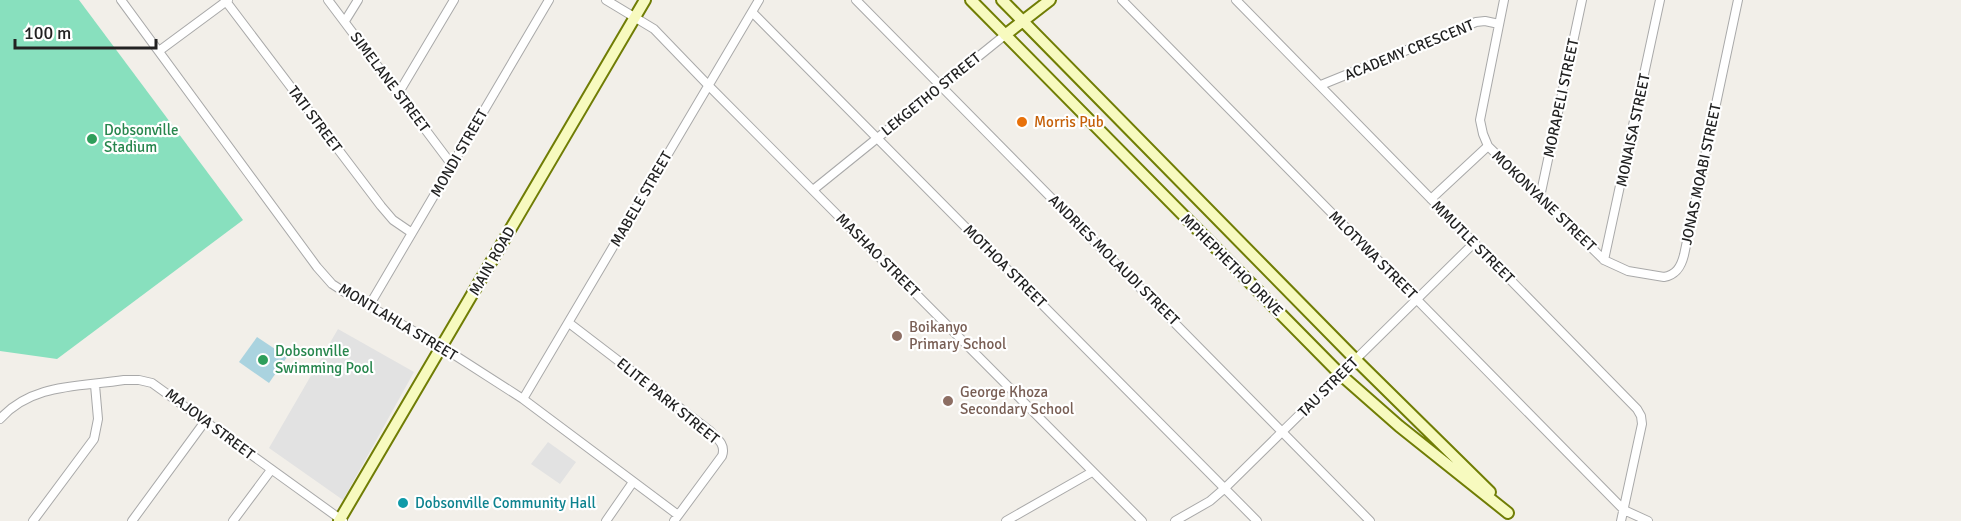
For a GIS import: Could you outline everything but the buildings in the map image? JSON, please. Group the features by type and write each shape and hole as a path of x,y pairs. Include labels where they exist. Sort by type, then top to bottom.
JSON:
{"street":[{"name":"MONTLAHLA STREET","path":"121,0 317,267 332,284 442,347 523,399 633,482 676,518"},
{"name":"SIMELANE STREET","path":"328,0 452,165"},
{"path":"345,21 358,0"},
{"path":"398,94 454,0"},
{"name":"MONDI STREET","path":"369,306 549,0"},
{"name":"MASHAO STREET","path":"606,0 654,29 1142,521"},
{"name":"MAIN ROAD","path":"341,520 645,0"},
{"name":"MABELE STREET","path":"523,399 759,0"},
{"name":"ANDRIES MOLAUDI STREET","path":"856,0 1371,521"},
{"name":"MPHEPHETHO DRIVE","path":"971,0 1341,375 1392,420 1512,517"},
{"name":"MPHEPHETHO DRIVE","path":"1002,0 1356,360 1480,481 1512,517"},
{"name":"LEKGETHO STREET","path":"813,190 943,87 1022,20 1050,0"},
{"name":"MLOTYWA STREET","path":"1122,0 1624,510"},
{"name":"MMUTLE STREET","path":"1236,0 1628,398 1640,413 1642,424 1624,510"},
{"name":"MOKONYANE STREET","path":"1504,0 1480,120 1483,134 1488,146 1604,260"},
{"name":"MORAPELI STREET","path":"1540,196 1582,0"},
{"name":"MONAISA STREET","path":"1604,260 1660,0"},
{"name":"JONAS MOABI STREET","path":"1604,260 1620,268 1658,276 1669,276 1680,266 1738,0"},
{"path":"159,51 226,1"},
{"name":"TATI STREET","path":"226,1 381,206 393,220 412,232"},
{"name":"MOTHOA STREET","path":"752,12 1257,521"},
{"name":"ACADEMY CRESCENT","path":"1321,85 1476,22 1499,24"},
{"path":"1431,200 1488,146"},
{"name":"TAU STREET","path":"1175,521 1210,501 1225,488 1474,243"},
{"name":"ELITE PARK STREET","path":"569,323 720,440 723,446 722,456 676,518"},
{"name":"MAJOVA STREET","path":"0,419 18,402 37,393 124,380 152,382 341,520"},
{"path":"33,521 94,440 99,419 95,385"},
{"path":"132,521 206,420"},
{"path":"234,521 272,470"},
{"path":"1006,521 1092,472"},
{"path":"606,521 633,482"},
{"path":"1621,521 1624,510 1648,521"}],"green space":[{"name":"Dobsonville Stadium","path":"0,0 79,0 243,220 57,359 0,351"}],"shaded area":[{"path":"338,329 414,372 343,500 269,448"},
{"path":"548,442 576,462 560,484 531,464"}],"water":[{"name":"Dobsonville Swimming Pool","path":"257,337 287,357 269,383 239,362"}],"place":[{"name":"Morris Pub","path":"1022,122"},
{"name":"Dobsonville Stadium","path":"92,139"},
{"name":"Boikanyo Primary School","path":"897,336"},
{"name":"Dobsonville Swimming Pool","path":"263,360"},
{"name":"George Khoza Secondary School","path":"948,401"},
{"name":"Dobsonville Community Hall","path":"403,503"}]}
